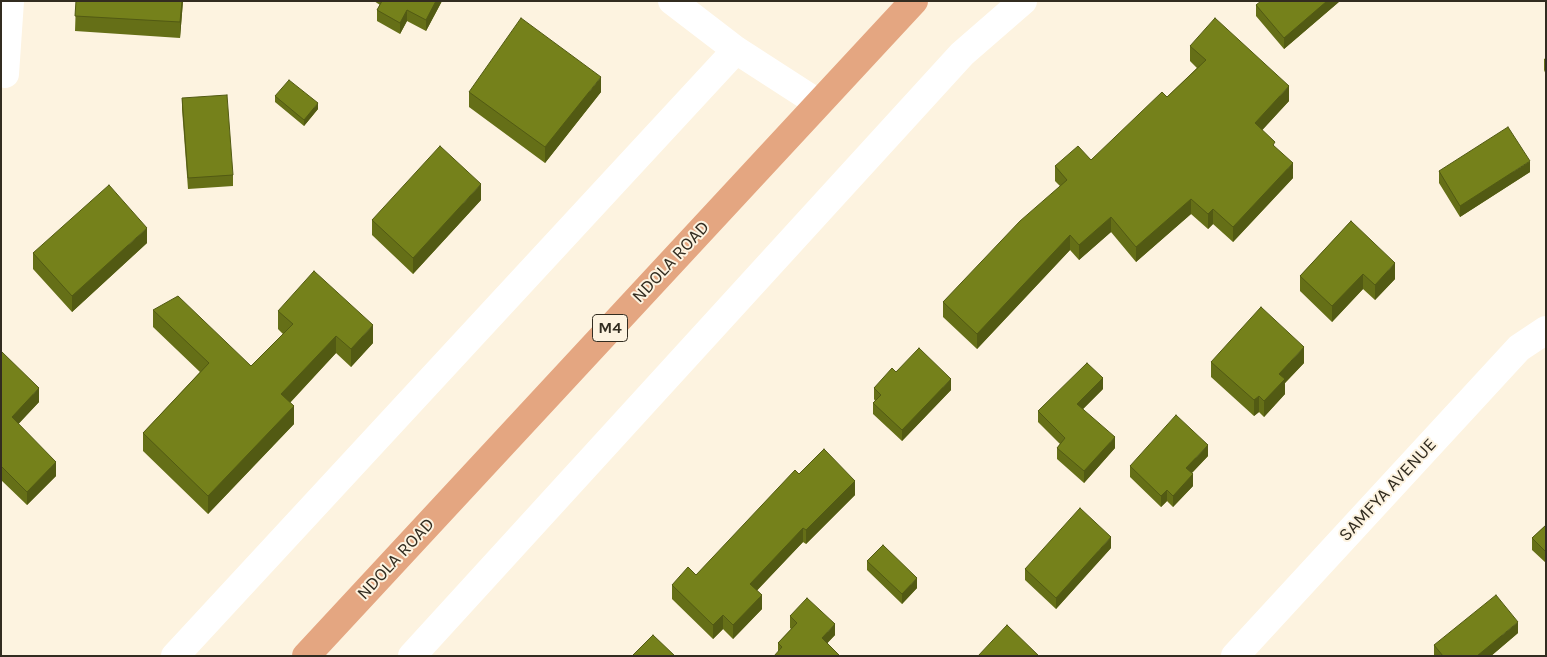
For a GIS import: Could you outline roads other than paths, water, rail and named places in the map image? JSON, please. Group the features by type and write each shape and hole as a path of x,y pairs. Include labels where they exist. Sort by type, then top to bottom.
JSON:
{"main road":[{"name":"NDOLA ROAD","path":"306,656 914,1"}],"street":[{"path":"5,74 10,1"},
{"path":"672,1 736,50 818,103"},
{"path":"412,656 962,54 1024,1"},
{"path":"175,656 736,50"},
{"name":"SAMFYA AVENUE","path":"1235,656 1519,348 1546,330"}]}
